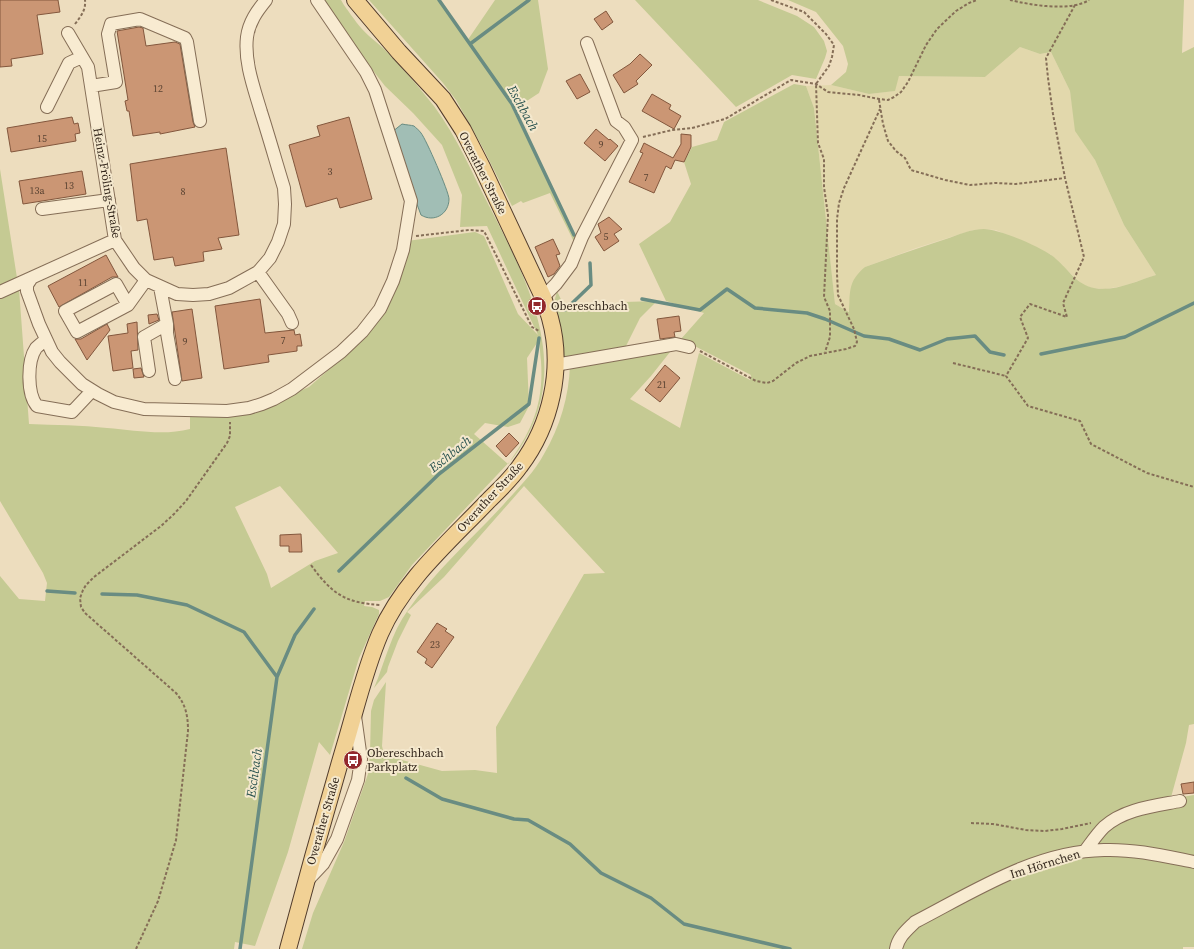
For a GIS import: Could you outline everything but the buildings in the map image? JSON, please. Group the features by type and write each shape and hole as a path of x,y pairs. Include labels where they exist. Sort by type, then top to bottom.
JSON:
{"main road":[{"name":"Overather Straße","path":"288,949 363,682 381,633 411,583 434,556 510,479 528,455 543,426 549,410 553,394 556,364 550,318 543,297 482,167 459,124 443,100 399,52 355,0"}],"street":[{"name":"Heinz-Fröling-Straße","path":"68,33 88,67 115,240 134,268 146,280 177,294 209,294 229,288 258,272 270,258 278,242 284,224 284,188 250,76 247,55 249,25 256,12 266,0"},
{"path":"31,279 27,285 27,291 46,340 60,362 74,377 90,390 114,402 144,409 227,411 249,408 274,399 292,389 341,352 362,332 380,309 393,281 403,250 411,201 376,90 366,72 317,0"},
{"path":"91,86 116,82 108,34 111,24 140,19 185,38 187,42 200,121"},
{"path":"543,297 556,284 571,264 582,237 632,140 624,127 616,121 587,43"},
{"path":"47,106 69,63 82,57"},
{"path":"42,210 109,200"},
{"path":"0,292 115,240"},
{"path":"258,272 288,314 292,323"},
{"path":"128,305 116,284 65,311 77,332 128,305 146,280"},
{"path":"160,287 175,379"},
{"path":"149,371 144,337 167,324"},
{"path":"46,340 36,348 31,361 31,396 37,406 72,412 88,395 90,390"},
{"path":"556,364 676,344 689,347"},
{"path":"306,883 323,864 337,839 358,780 361,759 354,713"},
{"path":"1084,851 1103,828 1114,819 1131,811 1180,801"},
{"name":"Im Hörnchen","path":"896,949 900,938 906,930 916,922 998,879 1025,867 1066,855 1084,851 1104,850 1142,852 1194,862"}],"path":[{"path":"68,33 84,12 86,5 85,0"},
{"path":"771,0 804,12 826,34 834,45 829,66 816,84 818,143 824,159 824,187 828,215 824,297 830,311 830,337 825,352"},
{"path":"632,140 672,130 692,128 725,119 791,80 816,84 828,92 888,100 901,92 915,68 926,44 937,29 956,11 977,0"},
{"path":"1010,0 1030,5 1050,7 1075,5 1089,0"},
{"path":"1006,376 1028,338 1020,316 1030,304 1067,317 1063,303 1084,257 1065,178 1053,114 1046,58 1075,5"},
{"path":"878,99 888,141 896,151 905,158 911,170 945,180 970,185 995,183 1016,184 1065,178"},
{"path":"689,347 700,351 756,381 766,383 773,381 796,363 810,356 855,346 857,342 854,329 838,295 837,218 839,203 844,188 880,109"},
{"path":"405,237 469,230 484,231 532,327 554,342"},
{"path":"953,363 1006,376 1028,406 1080,421 1091,444 1147,473 1194,487"},
{"path":"136,949 158,901 176,840 188,720 186,708 176,693 85,614 81,607 80,598 82,590 94,577 161,526 186,501 221,452 230,436 231,427 227,411"},
{"path":"311,565 331,589 348,599 370,604 396,606"},
{"path":"971,823 993,824 1026,830 1045,831 1092,823"}],"shaded area":[{"path":"1020,47 1040,54 1051,52 1070,91 1076,131 1095,160 1124,225 1156,275 1123,286 1105,289 1093,288 1083,285 1050,254 996,230 984,229 973,230 916,248 865,267 849,302 850,312 835,304 814,108 806,86 831,85 869,94 894,91 899,76 985,77"}],"green space":[{"path":"322,0 341,0 351,15 368,35 389,54 412,79 443,119 458,144 516,260 529,293 539,326 544,359 542,392 536,412 541,376 539,340 527,358 529,406 520,423 508,427 485,423 474,434 508,464 412,565 389,597 380,601 365,601 364,606 379,610 379,614 359,658 330,755 319,742 288,852 255,946 235,942 234,949 0,949 0,576 19,599 45,601 47,583 43,573 0,501 0,297 19,289 29,424 88,426 148,432 169,432 190,429 190,414 246,414 309,387 365,338 379,318 407,241 475,232 484,236 518,314 538,335 487,226 460,227 462,195 442,145 413,113 385,86 360,54","holes":["280,486 338,553 315,561 271,588 267,574 235,507"]},
{"path":"369,0 439,0 467,41 495,0 538,0 548,69 539,93 513,110 578,243 576,246 550,193 523,203 521,201 512,206 484,150 456,100 443,83"},
{"path":"635,0 758,0 797,16 814,27 824,41 827,51 816,79 792,75 736,107"},
{"path":"788,0 1184,0 1182,53 1194,47 1194,724 1189,725 1186,743 1170,801 1130,808 1080,849 914,920 893,949 302,949 313,913 344,842 368,774 371,711 374,700 386,682 382,746 384,755 442,771 475,770 497,773 496,727 584,574 605,573 524,486 444,577 407,612 411,615 398,641 387,672 374,688 397,628 408,610 430,582 536,468 550,444 563,411 568,388 570,365 674,347 630,399 680,428 699,353 750,380 751,375 681,339 704,313 666,301 639,244 670,222 691,184 684,162 692,147 717,140 724,122 794,84 806,86 814,108 835,304 849,312 851,287 855,277 865,267 965,232 979,229 1000,232 1022,240 1042,250 1056,259 1083,284 1094,288 1102,289 1118,287 1156,275 1124,225 1095,160 1075,131 1070,91 1051,52 1040,54 1020,47 985,77 899,76 895,91 869,94 831,85 846,72 848,64 843,46 816,12"},
{"path":"0,169 17,278 0,286"},
{"path":"557,291 566,310 568,308 624,302 657,301 640,318 624,350 563,358 554,303"},
{"path":"1194,795 1194,858 1091,848 1107,828 1125,817 1173,799"},
{"path":"1102,854 1141,854 1194,865 1194,947 1183,947 1183,949 901,949 909,932 1001,880 1065,858"}],"water":[{"path":"402,124 414,126 420,132 424,137 432,155 449,199 444,213 440,216 431,218 421,215 393,140 392,132"}],"waterway":[{"name":"Eschbach","path":"439,0 512,104 574,235"},
{"path":"470,44 529,0"},
{"name":"Eschbach","path":"565,310 591,285 590,263"},
{"path":"642,299 700,310 727,289 755,308 807,313 864,336 889,339 920,350 947,339 975,336 990,352 1004,355"},
{"path":"1041,354 1125,337 1194,303"},
{"name":"Eschbach","path":"339,571 439,474 529,404 539,338"},
{"path":"47,591 75,593"},
{"path":"102,594 137,595 187,605 244,632 277,677"},
{"name":"Eschbach","path":"240,949 277,677 295,635 314,609"},
{"path":"406,778 442,799 514,819 528,820 570,844 601,873 651,898 684,924 790,949"}],"place":[{"name":"Obereschbach","path":"537,306"},
{"name":"Obereschbach Parkplatz","path":"353,760"}]}
